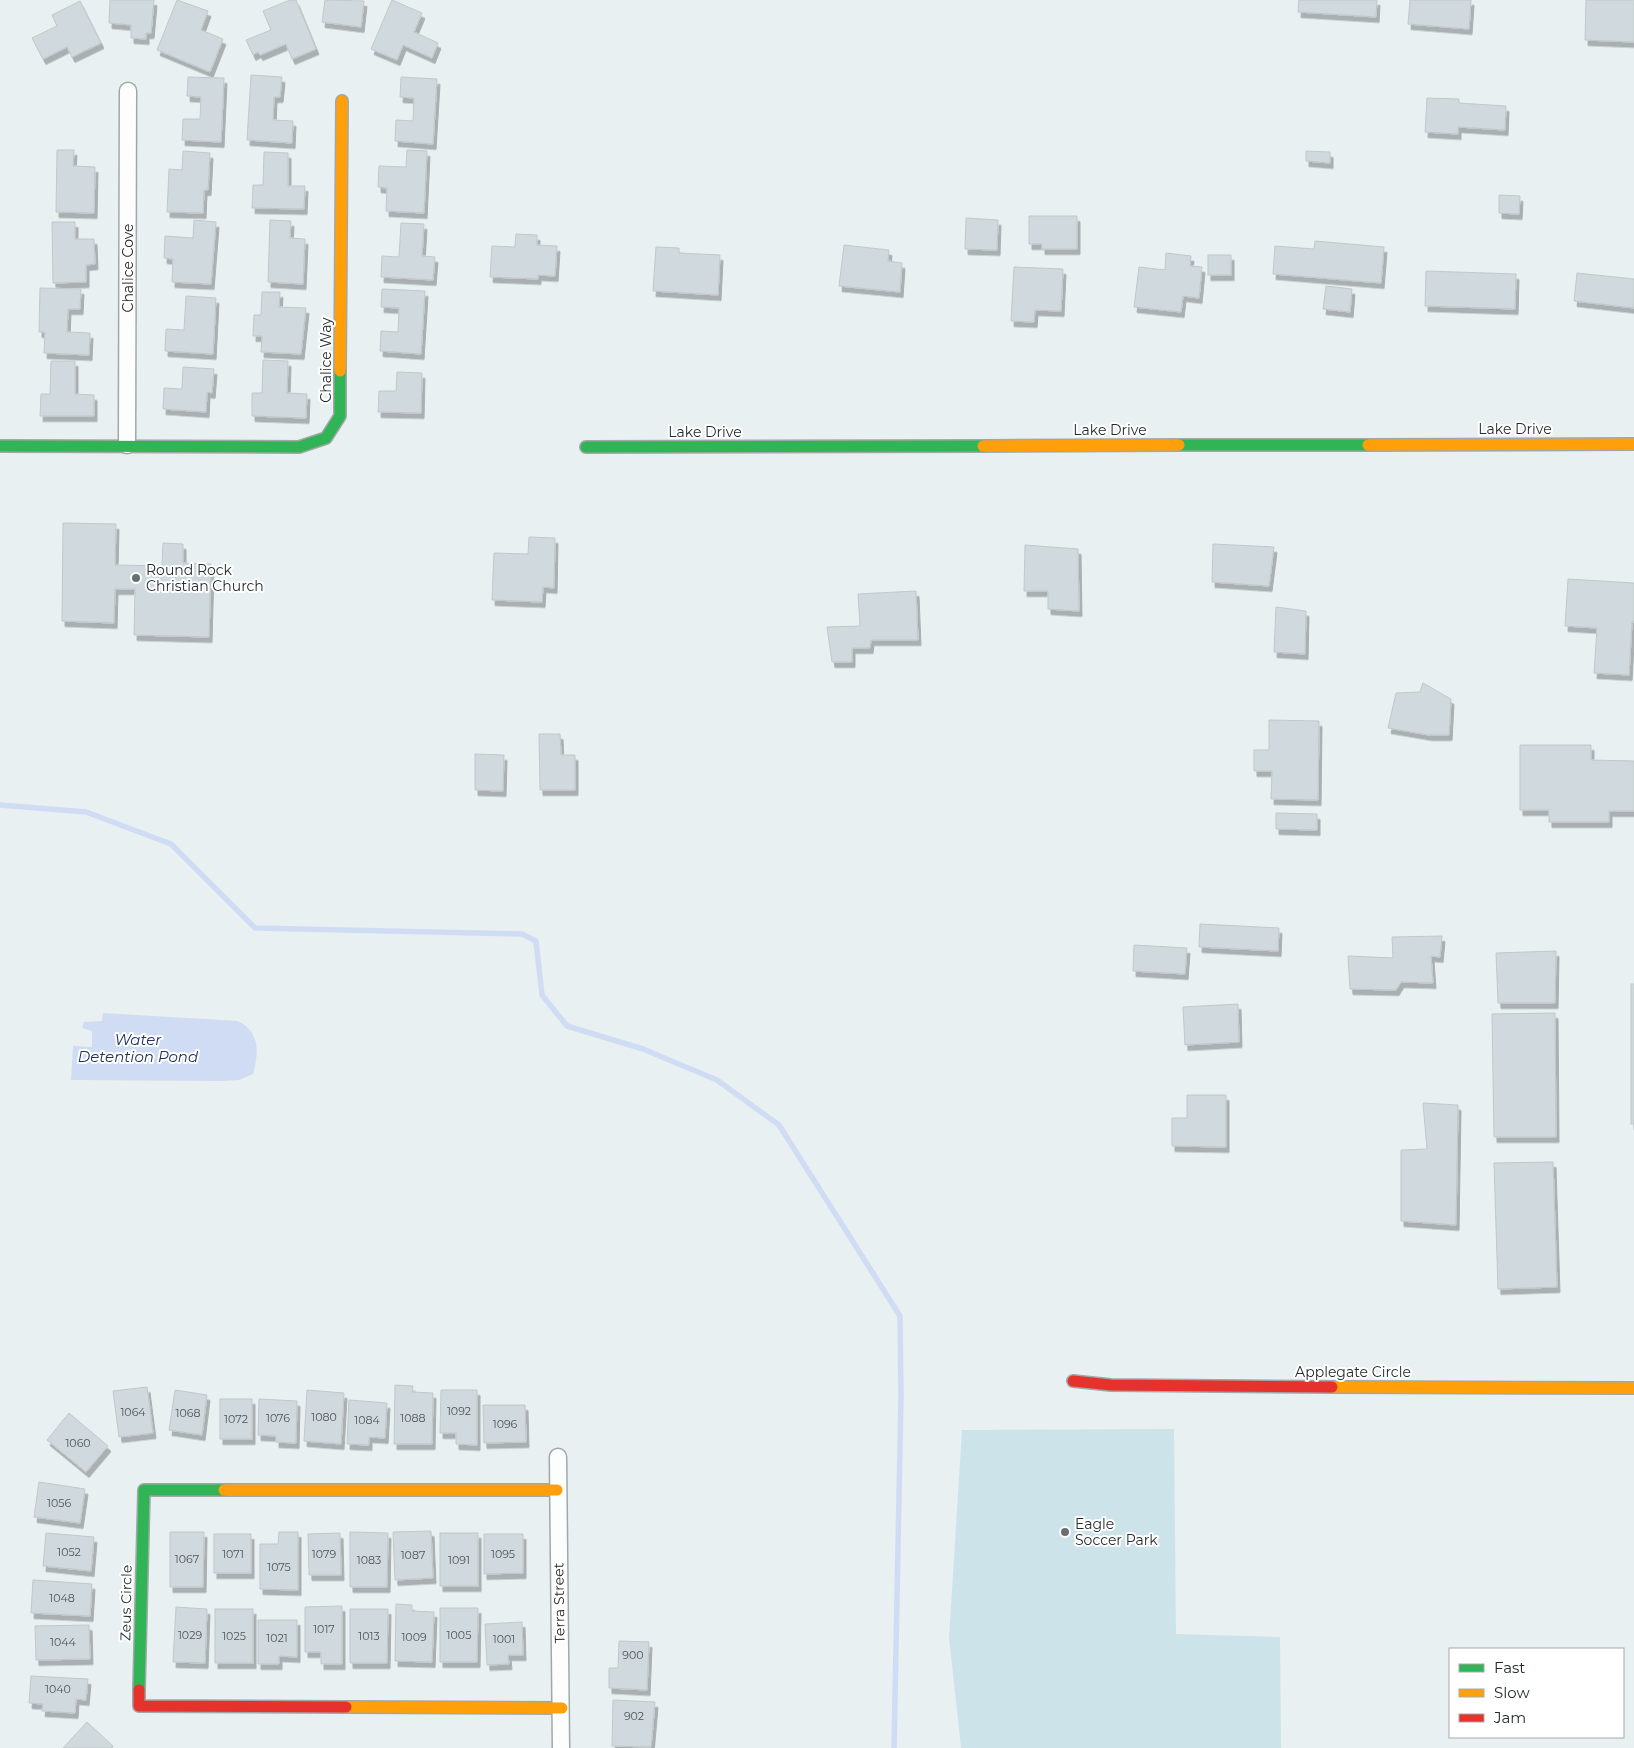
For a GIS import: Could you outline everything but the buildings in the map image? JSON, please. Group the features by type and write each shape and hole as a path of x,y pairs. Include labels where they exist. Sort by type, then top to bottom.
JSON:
{"street":[{"name":"Chalice Cove","path":"127,445 128,91"},
{"name":"Chalice Way","path":"0,446 299,447 326,438 340,416 342,101"},
{"name":"Lake Drive","path":"586,447 1634,444"},
{"name":"Applegate Circle","path":"1073,1382 1111,1385 1236,1387 1634,1388"},
{"name":"Terra Street","path":"558,1457 561,1748"},
{"name":"Zeus Circle","path":"557,1490 144,1490 139,1706 562,1708"}],"shaded area":[{"name":"Eagle Soccer Park","path":"1174,1429 1176,1634 1280,1637 1281,1748 961,1748 949,1638 962,1430"}],"water":[{"name":"Water Detention Pond","path":"103,1013 238,1021 250,1031 256,1043 257,1050 253,1074 239,1080 223,1081 71,1080 73,1046 92,1047 92,1031 82,1028 84,1022 102,1021"}],"waterway":[{"path":"0,805 86,812 171,844 255,928 522,934 536,941 542,995 567,1026 643,1049 717,1080 779,1125 900,1316 901,1396 894,1748"}],"traffic: fast":[{"path":"0,446 299,447 326,438 340,416 340,371"},
{"path":"1179,445 1368,445"},
{"path":"586,447 983,446"},
{"path":"139,1690 144,1490 224,1490"}],"traffic: slow":[{"path":"340,371 342,101"},
{"path":"1368,445 1634,444"},
{"path":"983,446 1179,445"},
{"path":"1332,1387 1634,1388"},
{"path":"224,1490 557,1490"},
{"path":"346,1707 562,1708"}],"traffic: jam":[{"path":"1073,1381 1111,1385 1332,1387"},
{"path":"139,1690 139,1706 346,1707"}],"place":[{"name":"Round Rock Christian Church","path":"136,578"},
{"name":"Eagle Soccer Park","path":"1065,1532"}]}
